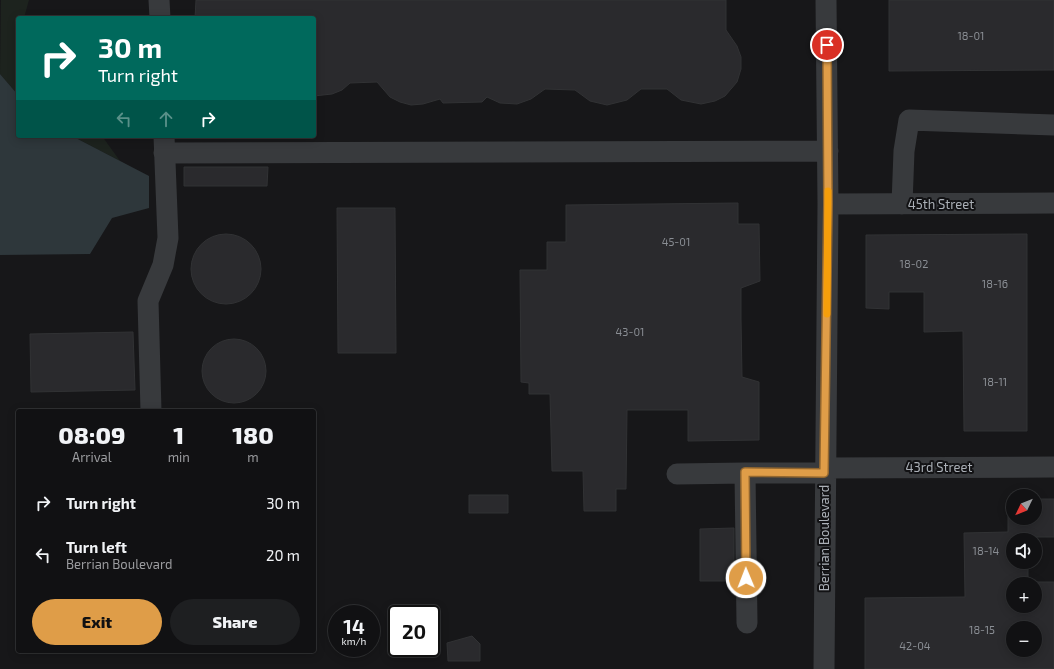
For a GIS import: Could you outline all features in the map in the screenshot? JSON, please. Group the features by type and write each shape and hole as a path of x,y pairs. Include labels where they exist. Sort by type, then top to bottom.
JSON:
{"street":[{"path":"159,0 160,16"},
{"name":"Berrian Boulevard","path":"824,669 824,470 828,204 826,0"},
{"path":"902,204 904,151 909,120 1054,125"},
{"path":"151,409 148,301 163,265 168,238 164,144 828,151"},
{"name":"45th Street","path":"828,204 1054,203"},
{"name":"43rd Street","path":"677,474 824,470 1054,467"},
{"path":"745,472 747,623"}],"shaded area":[{"path":"1,0 29,0 25,16 16,16 16,93 0,74"},
{"path":"0,74 16,93 16,138 76,138 149,176 149,208 112,218 90,254 0,255"},
{"path":"76,138 103,138 120,161"}],"building":[{"path":"196,0 726,0 726,30 737,46 741,57 741,69 737,82 725,96 715,101 701,104 681,100 667,89 641,89 627,100 607,105 590,101 575,90 545,89 531,99 517,104 500,103 487,97 482,102 443,103 440,99 423,104 411,105 390,97 377,82 350,83 342,90 332,94 316,96 316,16 195,16"},
{"path":"889,0 1054,0 1054,70 889,71"},
{"path":"184,167 268,167 267,186 184,186"},
{"path":"738,203 738,224 759,224 760,281 741,288 741,319 742,377 759,382 759,440 688,441 688,410 627,410 626,489 616,489 616,511 584,511 583,471 552,471 550,394 529,394 529,383 521,382 520,270 547,270 547,242 566,242 566,205"},
{"path":"337,208 395,208 396,353 338,353"},
{"path":"226,234 239,237 251,244 258,256 261,269 258,282 251,294 239,301 226,304 213,301 201,294 194,282 191,269 194,256 201,244 213,237"},
{"path":"1027,234 1027,431 964,431 963,331 924,332 924,292 889,292 889,309 866,308 866,235"},
{"path":"133,332 135,390 31,392 30,334"},
{"path":"228,339 240,339 257,348 264,359 266,371 264,383 257,394 240,403 228,403 216,398 207,389 202,377 202,365 207,353 216,344"},
{"path":"469,495 508,495 508,513 469,513"},
{"path":"1042,499 1054,499 1054,537 1042,537 1042,533 1006,533 1006,569 1028,569 1028,577 1006,577 1006,613 1042,613 1042,582 1054,582 1054,669 865,669 865,598 965,597 964,533 1008,532 1008,525 1042,525"},
{"path":"734,528 734,581 700,581 700,529"},
{"path":"472,636 480,644 480,661 448,661 447,643"}],"slow traffic":[{"path":"827,314 828,191"}],"route":[{"path":"746,578 745,472 824,473 828,204 827,45"}]}
